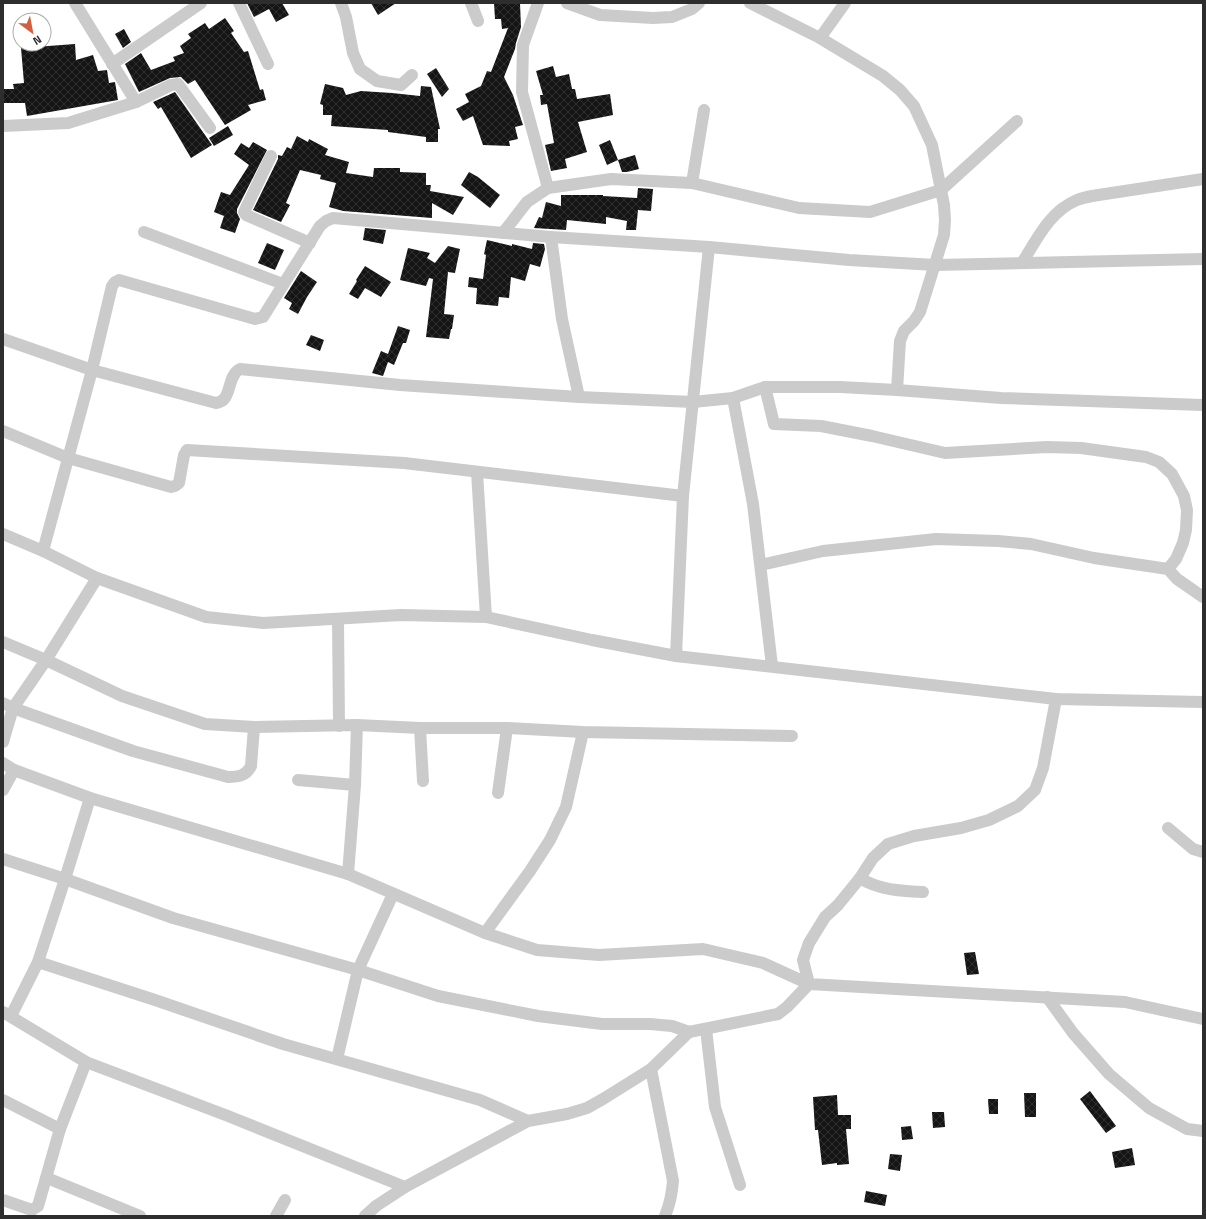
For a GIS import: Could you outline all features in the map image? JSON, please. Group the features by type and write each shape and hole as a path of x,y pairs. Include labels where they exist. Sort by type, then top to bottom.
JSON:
{"street":[{"path":"75,3 136,102"},
{"path":"112,64 201,3"},
{"path":"239,3 268,64"},
{"path":"341,3 346,17 353,52 360,69 378,81 401,85 412,75"},
{"path":"471,3 478,21"},
{"path":"538,3 523,45 522,92 548,188"},
{"path":"567,3 600,15 653,18 672,17 692,9 698,3"},
{"path":"750,3 820,38 883,76 900,90 914,106 932,144 945,220 944,235 920,312 914,321 904,331 900,341 897,390"},
{"path":"820,38 845,3"},
{"path":"3,126 68,123 136,102 171,85 178,84 210,128"},
{"path":"692,183 704,110"},
{"path":"503,233 527,202 548,188 611,179 692,183 799,208 870,212 941,190 1017,121"},
{"path":"271,156 244,212 246,215 310,243"},
{"path":"1022,263 1049,219 1067,205 1077,200 1092,196 1203,179"},
{"path":"43,551 92,370 112,286 115,282 119,280 255,319 263,317 320,226 333,218 551,238 709,247 849,260 935,265 1203,259"},
{"path":"144,232 283,284"},
{"path":"551,238 562,319 579,397"},
{"path":"676,656 684,496 709,247"},
{"path":"3,339 92,370 216,403 225,399 234,374 240,369 400,385 579,397 693,402 732,398 765,387 840,387 1001,398 1203,405"},
{"path":"765,387 774,424 821,426 945,453 1048,447 1074,448 1146,457 1159,462 1172,474 1179,485 1184,496 1187,510 1186,530 1183,543 1176,559 1168,568"},
{"path":"732,398 753,504 772,666"},
{"path":"3,431 68,458 171,488 179,483 184,455 187,450 404,463 684,496"},
{"path":"477,472 486,617"},
{"path":"3,534 43,551 97,578 206,617 263,623 401,616 486,617 592,640 676,656 1056,699 1203,702"},
{"path":"761,565 823,551 936,540 998,541 1031,544 1094,558 1168,568 1177,579 1203,597"},
{"path":"3,742 8,706 46,660 97,578"},
{"path":"338,620 339,726"},
{"path":"3,642 46,660 122,696 204,724 254,727 357,725 420,728 507,728 582,732 792,736"},
{"path":"809,984 803,960 809,943 825,917 838,905 860,878 873,858 888,844 914,836 961,828 989,820 1018,806 1035,790 1043,768 1056,699"},
{"path":"8,706 134,751 228,777 238,777 248,770 250,766 254,727"},
{"path":"348,874 355,785 357,725"},
{"path":"420,728 423,781"},
{"path":"498,793 507,728"},
{"path":"484,933 530,871 550,840 566,808 582,732"},
{"path":"3,763 14,770 90,798 348,874 484,933 537,950 599,955 704,949 763,963 809,984 1125,1002 1203,1019"},
{"path":"3,790 14,770"},
{"path":"298,780 355,785"},
{"path":"90,798 38,962 7,1014 86,1062 228,1116 405,1187"},
{"path":"1168,828 1193,848 1203,852"},
{"path":"3,859 65,879 173,918 358,970 438,996 538,1016 602,1024 650,1024 672,1026 689,1032 778,1014 787,1007 809,984"},
{"path":"860,878 868,883 886,888 923,892"},
{"path":"337,1059 358,970 393,894"},
{"path":"38,962 283,1044 480,1100 528,1122"},
{"path":"1047,997 1073,1033 1110,1074 1149,1108 1187,1129 1203,1131"},
{"path":"706,1029 715,1107 740,1185"},
{"path":"365,1216 376,1206 405,1187 528,1122 567,1114 586,1108 651,1069 689,1032"},
{"path":"3,1200 32,1210 38,1206 60,1130 86,1062"},
{"path":"651,1069 673,1181 672,1194 665,1216"},
{"path":"3,1100 60,1130"},
{"path":"47,1178 140,1216"},
{"path":"276,1216 285,1200"}],"building":[{"path":"247,3 282,3 289,15 276,22 269,9 254,17"},
{"path":"371,3 396,3 378,15"},
{"path":"494,3 520,3 521,27 515,49 504,77 513,95 523,125 515,127 518,139 509,141 510,146 483,145 473,116 463,121 456,109 469,102 465,94 481,86 487,71 491,72 508,28 502,29 501,19 495,19"},
{"path":"225,18 234,31 231,33 244,52 248,51 260,90 263,89 266,100 248,105 251,110 225,125 195,80 188,84 181,77 170,78 139,92 125,64 141,53 151,70 175,61 173,57 184,53 180,46 191,38 188,34 205,23 209,29"},
{"path":"124,29 131,42 123,48 115,34"},
{"path":"75,44 76,60 93,55 98,71 107,70 109,83 115,82 118,100 27,116 25,103 3,103 3,89 14,89 13,84 24,83 21,52 52,52 52,46"},
{"path":"553,66 556,77 569,74 572,89 575,89 577,99 610,94 613,115 578,122 587,152 565,159 567,168 551,171 545,145 554,143 547,104 541,105 540,95 543,95 536,71"},
{"path":"436,68 449,89 442,97 427,74"},
{"path":"325,84 343,88 346,95 361,91 420,96 421,86 431,87 440,129 438,129 438,142 426,142 426,137 388,132 388,130 331,126 332,115 323,115 323,105 320,104"},
{"path":"175,92 212,145 191,158 161,107 158,109 153,102"},
{"path":"228,126 233,135 214,146 209,138"},
{"path":"297,136 308,142 309,139 328,149 325,155 349,162 346,173 373,177 374,168 400,168 400,172 426,173 426,185 431,185 430,191 464,197 453,215 432,203 432,218 343,211 329,207 336,183 320,179 321,175 300,170 286,203 290,205 281,222 253,210 278,159 278,155 282,156 287,147 291,149"},
{"path":"610,140 618,160 607,165 599,145"},
{"path":"253,142 267,150 237,209 240,219 235,233 220,228 224,216 214,212 221,192 230,195 249,165 234,154 241,143 249,148"},
{"path":"635,155 639,169 622,172 618,160"},
{"path":"469,172 478,177 500,195 490,208 461,185"},
{"path":"638,188 653,189 651,211 638,210 636,230 626,230 627,221 606,217 606,224 567,220 566,230 534,228 539,217 542,218 546,202 561,206 561,195 603,195 637,198"},
{"path":"365,228 386,230 383,244 363,240"},
{"path":"487,240 532,249 533,243 544,244 545,249 540,267 530,264 525,281 511,277 509,298 499,297 498,306 476,304 477,288 468,287 469,277 483,279 486,255 484,254"},
{"path":"267,243 284,250 275,270 258,263"},
{"path":"448,246 460,249 455,273 448,272 444,314 454,315 452,329 449,339 426,337 433,279 429,278 426,286 400,280 408,248 430,253 427,258 435,263"},
{"path":"365,266 391,282 381,297 365,288 358,299 349,294"},
{"path":"301,271 317,282 298,314 289,309 292,303 284,298"},
{"path":"398,326 410,330 406,343 403,343 394,365 388,362 383,376 372,373 381,351 388,354"},
{"path":"311,335 324,340 320,351 306,345"},
{"path":"975,952 979,974 967,975 964,953"},
{"path":"1090,1091 1116,1126 1106,1133 1080,1099"},
{"path":"1024,1093 1036,1093 1036,1117 1025,1117"},
{"path":"837,1095 838,1115 851,1115 851,1129 846,1129 849,1164 837,1165 837,1163 822,1165 818,1130 815,1130 813,1097"},
{"path":"988,1099 998,1099 998,1114 989,1114"},
{"path":"932,1112 944,1112 945,1127 933,1128"},
{"path":"911,1126 913,1139 902,1140 901,1127"},
{"path":"1132,1148 1135,1165 1115,1168 1112,1152"},
{"path":"890,1154 902,1155 900,1171 888,1169"},
{"path":"866,1191 887,1195 885,1206 864,1202"}]}
